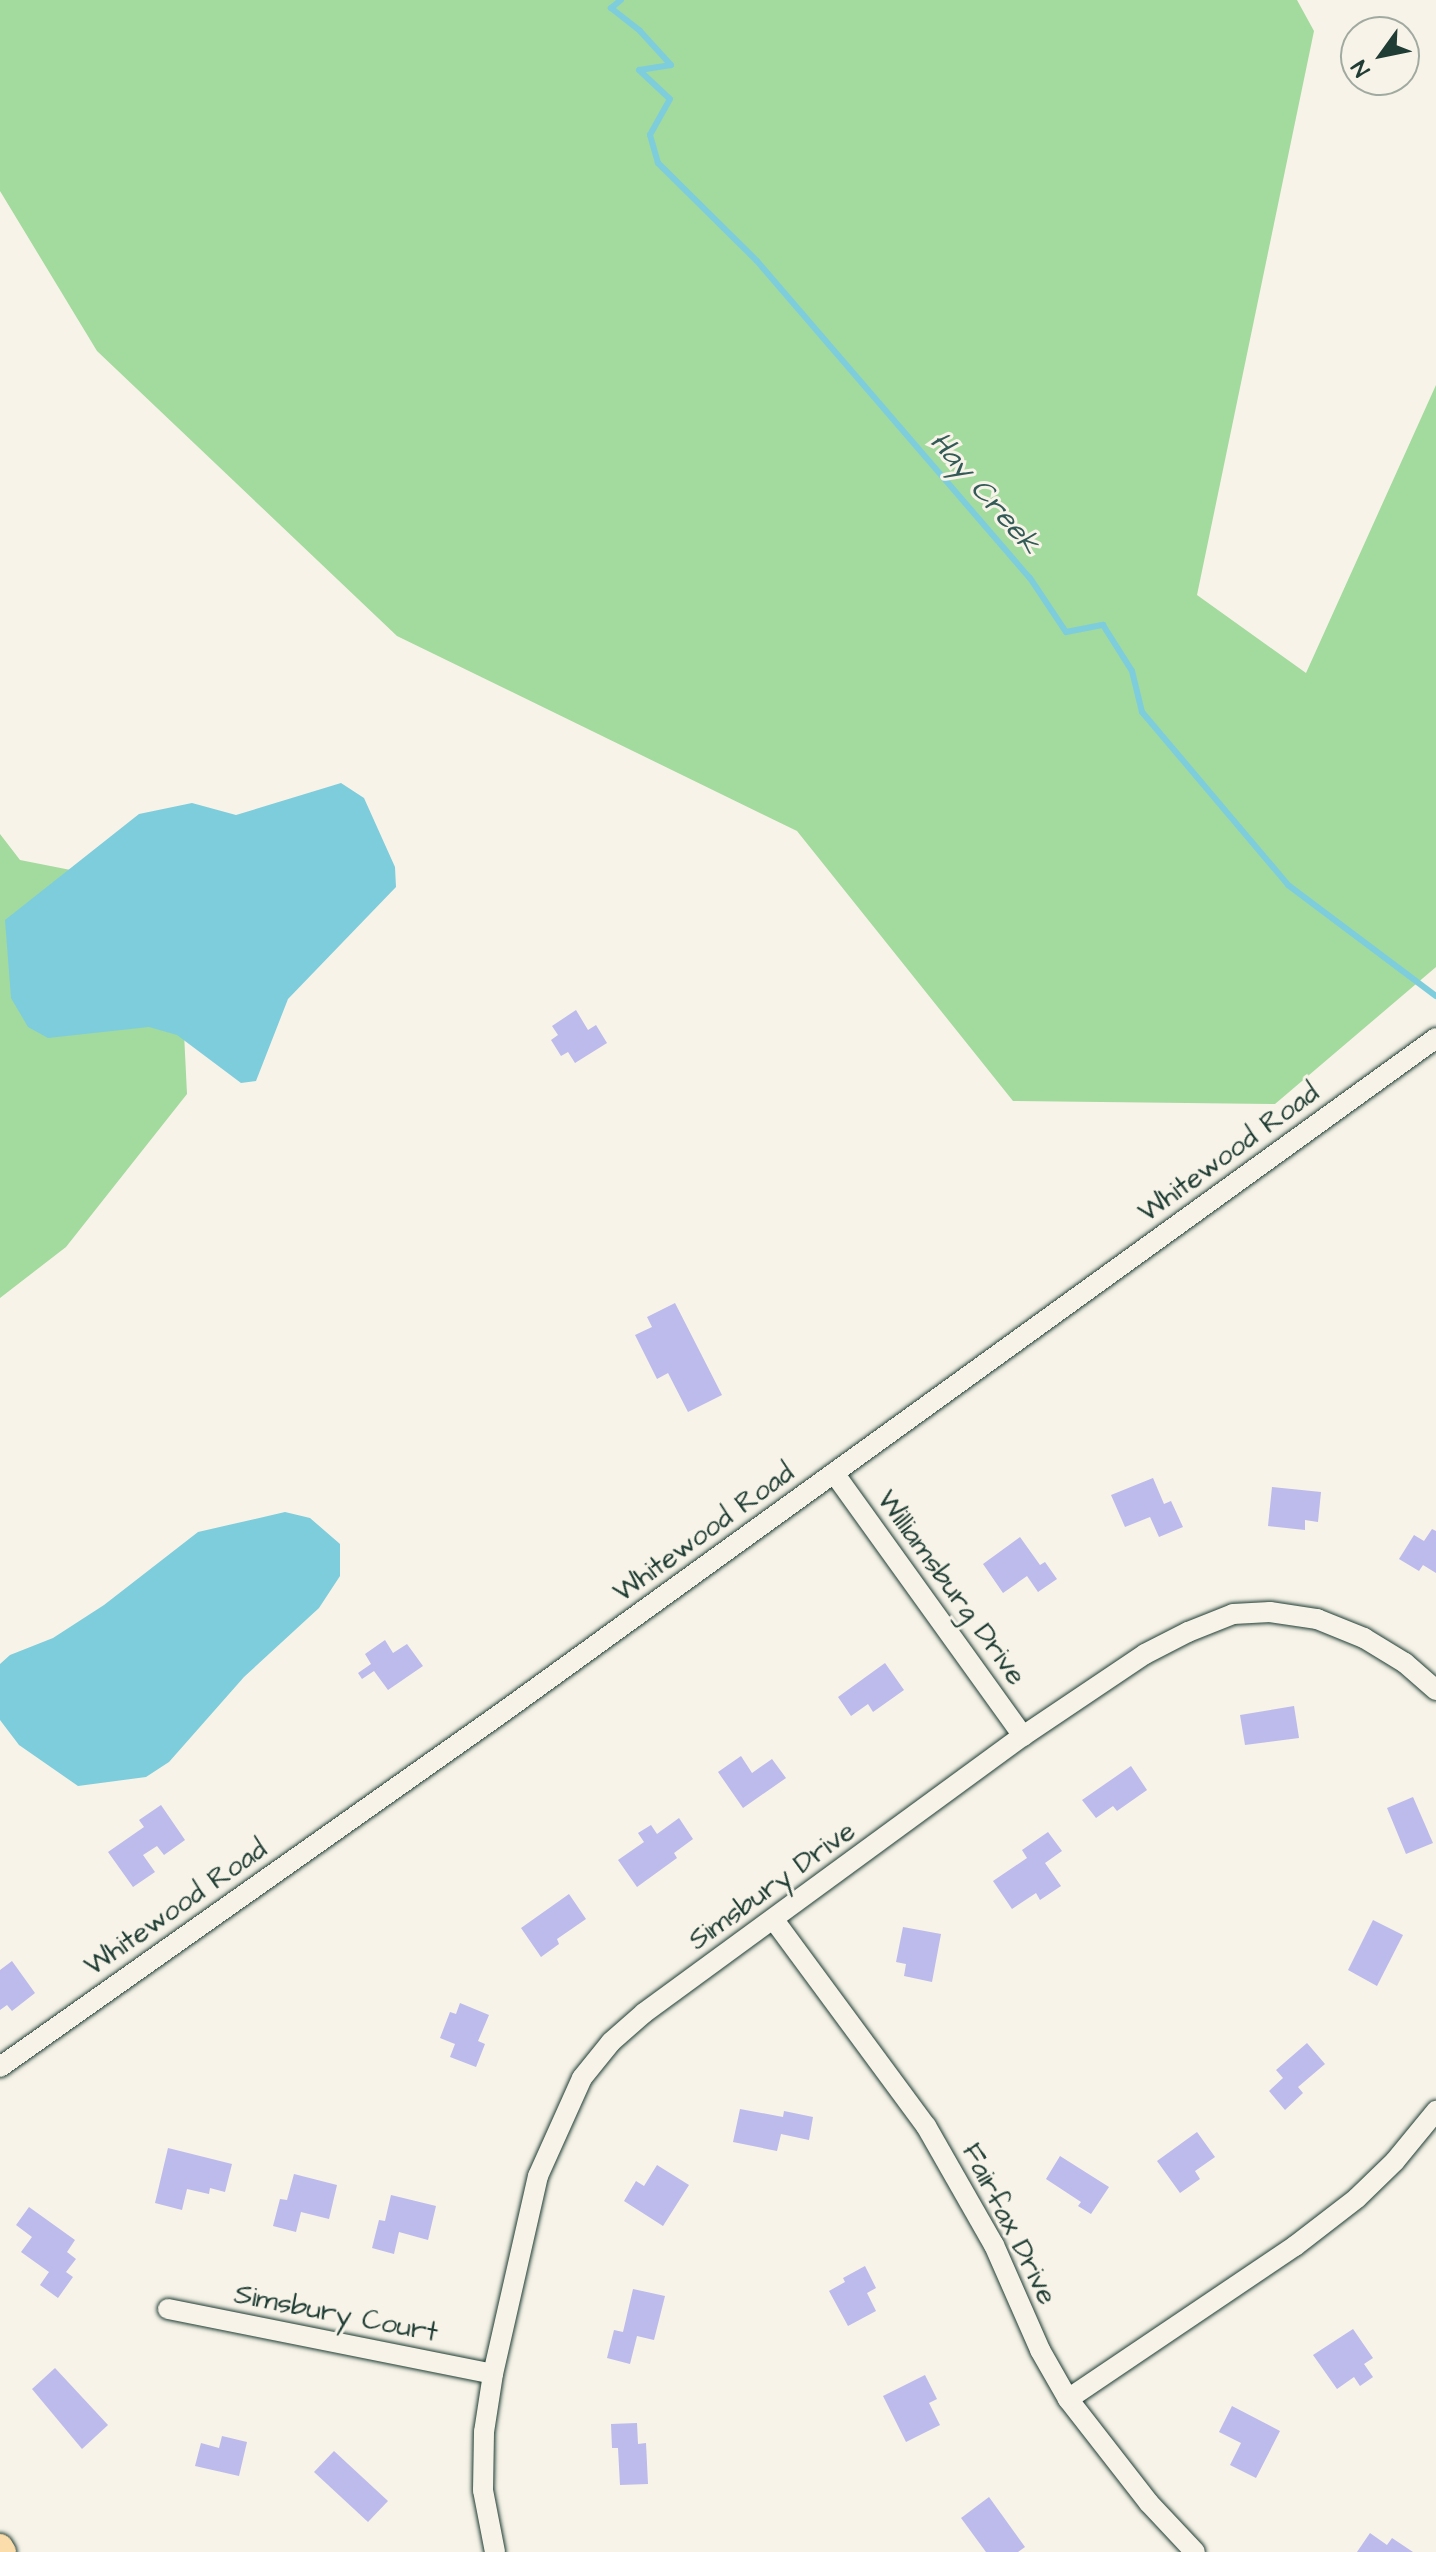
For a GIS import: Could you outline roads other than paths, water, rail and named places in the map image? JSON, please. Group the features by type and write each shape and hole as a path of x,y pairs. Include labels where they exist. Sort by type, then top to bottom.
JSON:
{"street":[{"name":"Whitewood Road","path":"0,2067 834,1473 1436,1038"},
{"name":"Williamsburg Drive","path":"834,1473 1023,1736"},
{"name":"Simsbury Drive","path":"495,2552 483,2490 484,2432 493,2374 538,2176 582,2078 611,2042 644,2013 1023,1736 1145,1654 1188,1632 1233,1614 1270,1612 1317,1619 1392,1655 1436,1690"},
{"name":"Fairfax Drive","path":"774,1920 926,2126 994,2245 1040,2350 1068,2399 1149,2503 1195,2552"},
{"path":"1068,2399 1295,2246 1357,2198 1395,2161 1436,2111"},
{"name":"Simsbury Court","path":"168,2309 493,2374"}],"water":[{"path":"341,783 364,798 395,867 396,887 288,999 256,1081 241,1083 177,1035 149,1027 48,1038 28,1027 11,998 5,920 139,814 192,803 236,815"},
{"path":"285,1512 310,1518 340,1544 340,1576 319,1608 244,1677 169,1762 146,1777 78,1786 19,1745 0,1720 0,1664 10,1655 53,1638 104,1605 198,1532"}],"waterway":[{"name":"Hay Creek","path":"621,0 611,8 640,31 671,65 639,70 670,99 650,135 658,163 757,261 1030,578 1066,632 1103,625 1132,671 1142,712 1288,885 1436,996"}]}
